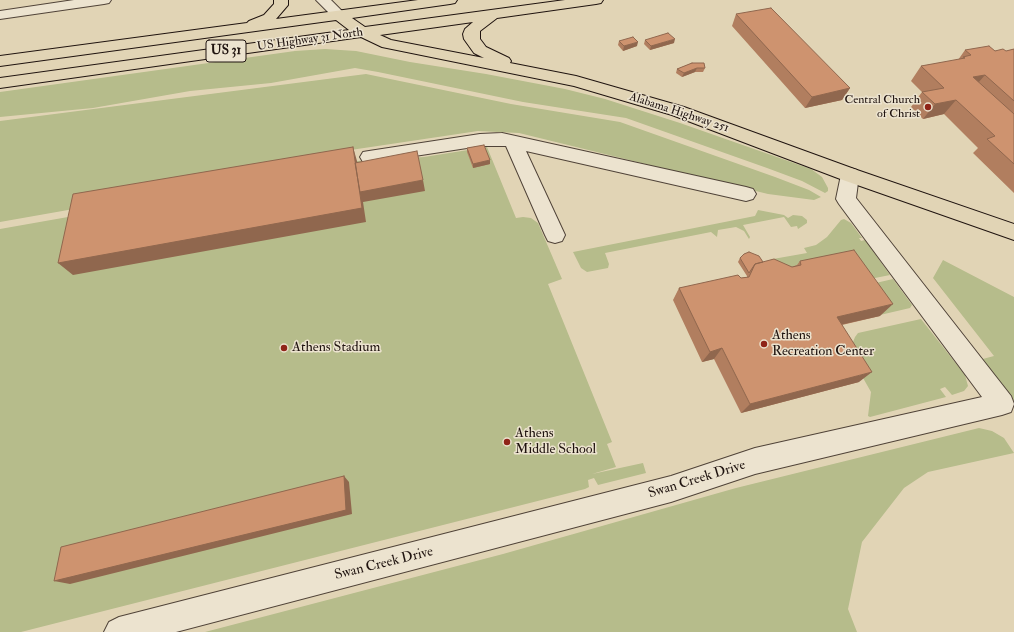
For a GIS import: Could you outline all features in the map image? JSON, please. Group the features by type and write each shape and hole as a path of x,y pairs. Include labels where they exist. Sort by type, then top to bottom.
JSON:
{"main road":[{"path":"243,29 269,18 281,5 281,0"},
{"name":"US Highway 31 North","path":"0,61 450,0"},
{"name":"US Highway 31 North","path":"0,83 596,0"},
{"path":"492,15 473,29 471,34 472,39 480,50 526,72"},
{"name":"Alabama Highway 251","path":"340,16 362,32 387,44 576,82 678,111 850,175 1014,232"}],"street":[{"path":"0,15 104,0"},
{"path":"323,0 340,16"},
{"path":"369,157 480,140 502,139 746,194"},
{"path":"513,142 555,235"},
{"name":"Swan Creek Drive","path":"119,632 671,489 763,459 828,442 1002,404 846,199 850,175"}],"green space":[{"path":"325,49 356,51 410,62 486,74 565,89 605,99 680,123 811,169 822,177 828,191 825,193 802,181 626,118 523,102 355,68 271,83 190,91 93,108 0,117 0,92 295,51"},
{"path":"366,74 511,104 620,122 775,177 809,190 821,197 814,200 768,194 519,133 478,131 344,151 85,207 0,222 0,121"},
{"name":"Athens Stadium","path":"487,147 516,218 531,218 538,223 562,279 548,284 612,442 607,444 616,467 592,474 643,463 646,473 598,485 594,478 588,480 589,487 585,489 21,632 0,632 0,229 357,161 424,157"},
{"path":"758,210 784,215 788,218 793,215 802,216 807,220 807,223 798,229 797,226 791,227 784,217 743,225 750,237 749,239 744,231 736,227 718,230 717,237 711,232 605,253 609,264 608,268 587,272 581,268 573,252 755,216"},
{"path":"844,219 851,223 862,238 859,238 861,241 865,240 890,275 865,280 788,274 773,259 807,253 804,248 816,245 827,237 841,220"},
{"path":"943,260 1014,297 1014,406 979,360 994,356 933,278"},
{"path":"893,279 912,305 910,308 880,315 867,285"},
{"path":"921,319 965,375 968,386 964,391 952,395 945,387 940,389 946,397 870,417 868,416 871,392 850,355 855,337 858,333"},
{"path":"979,428 992,431 1004,438 1014,453 928,472 904,488 862,542 848,609 857,632 205,632 503,554 736,488"}],"building":[{"path":"771,8 850,88 812,97 736,14"},
{"path":"668,33 675,39 651,46 645,40"},
{"path":"633,37 638,42 624,46 619,41"},
{"path":"989,46 995,51 1014,49 1014,101 985,75 973,77 1014,114 1014,164 987,139 995,136 956,100 935,104 922,92 944,88 921,66 965,58 963,57 971,55 965,50"},
{"path":"692,63 704,63 705,68 697,68 684,73 677,69"},
{"path":"484,145 490,160 473,164 467,148"},
{"path":"353,147 362,208 58,263 73,194"},
{"path":"417,151 423,180 360,192 355,163"},
{"name":"Athens Recreation Center","path":"854,250 893,304 837,317 872,372 750,404 722,348 710,352 679,288 738,275 741,278 749,277 755,264 774,259 792,267 801,265 800,261"},
{"path":"749,252 759,256 763,262 755,264 749,273 740,258"},
{"path":"344,476 346,510 54,581 61,547"}],"place":[{"name":"Central Church of Christ","path":"928,107"},
{"name":"Athens Recreation Center","path":"764,344"},
{"name":"Athens Stadium","path":"284,348"},
{"name":"Athens Middle School","path":"507,442"}]}
